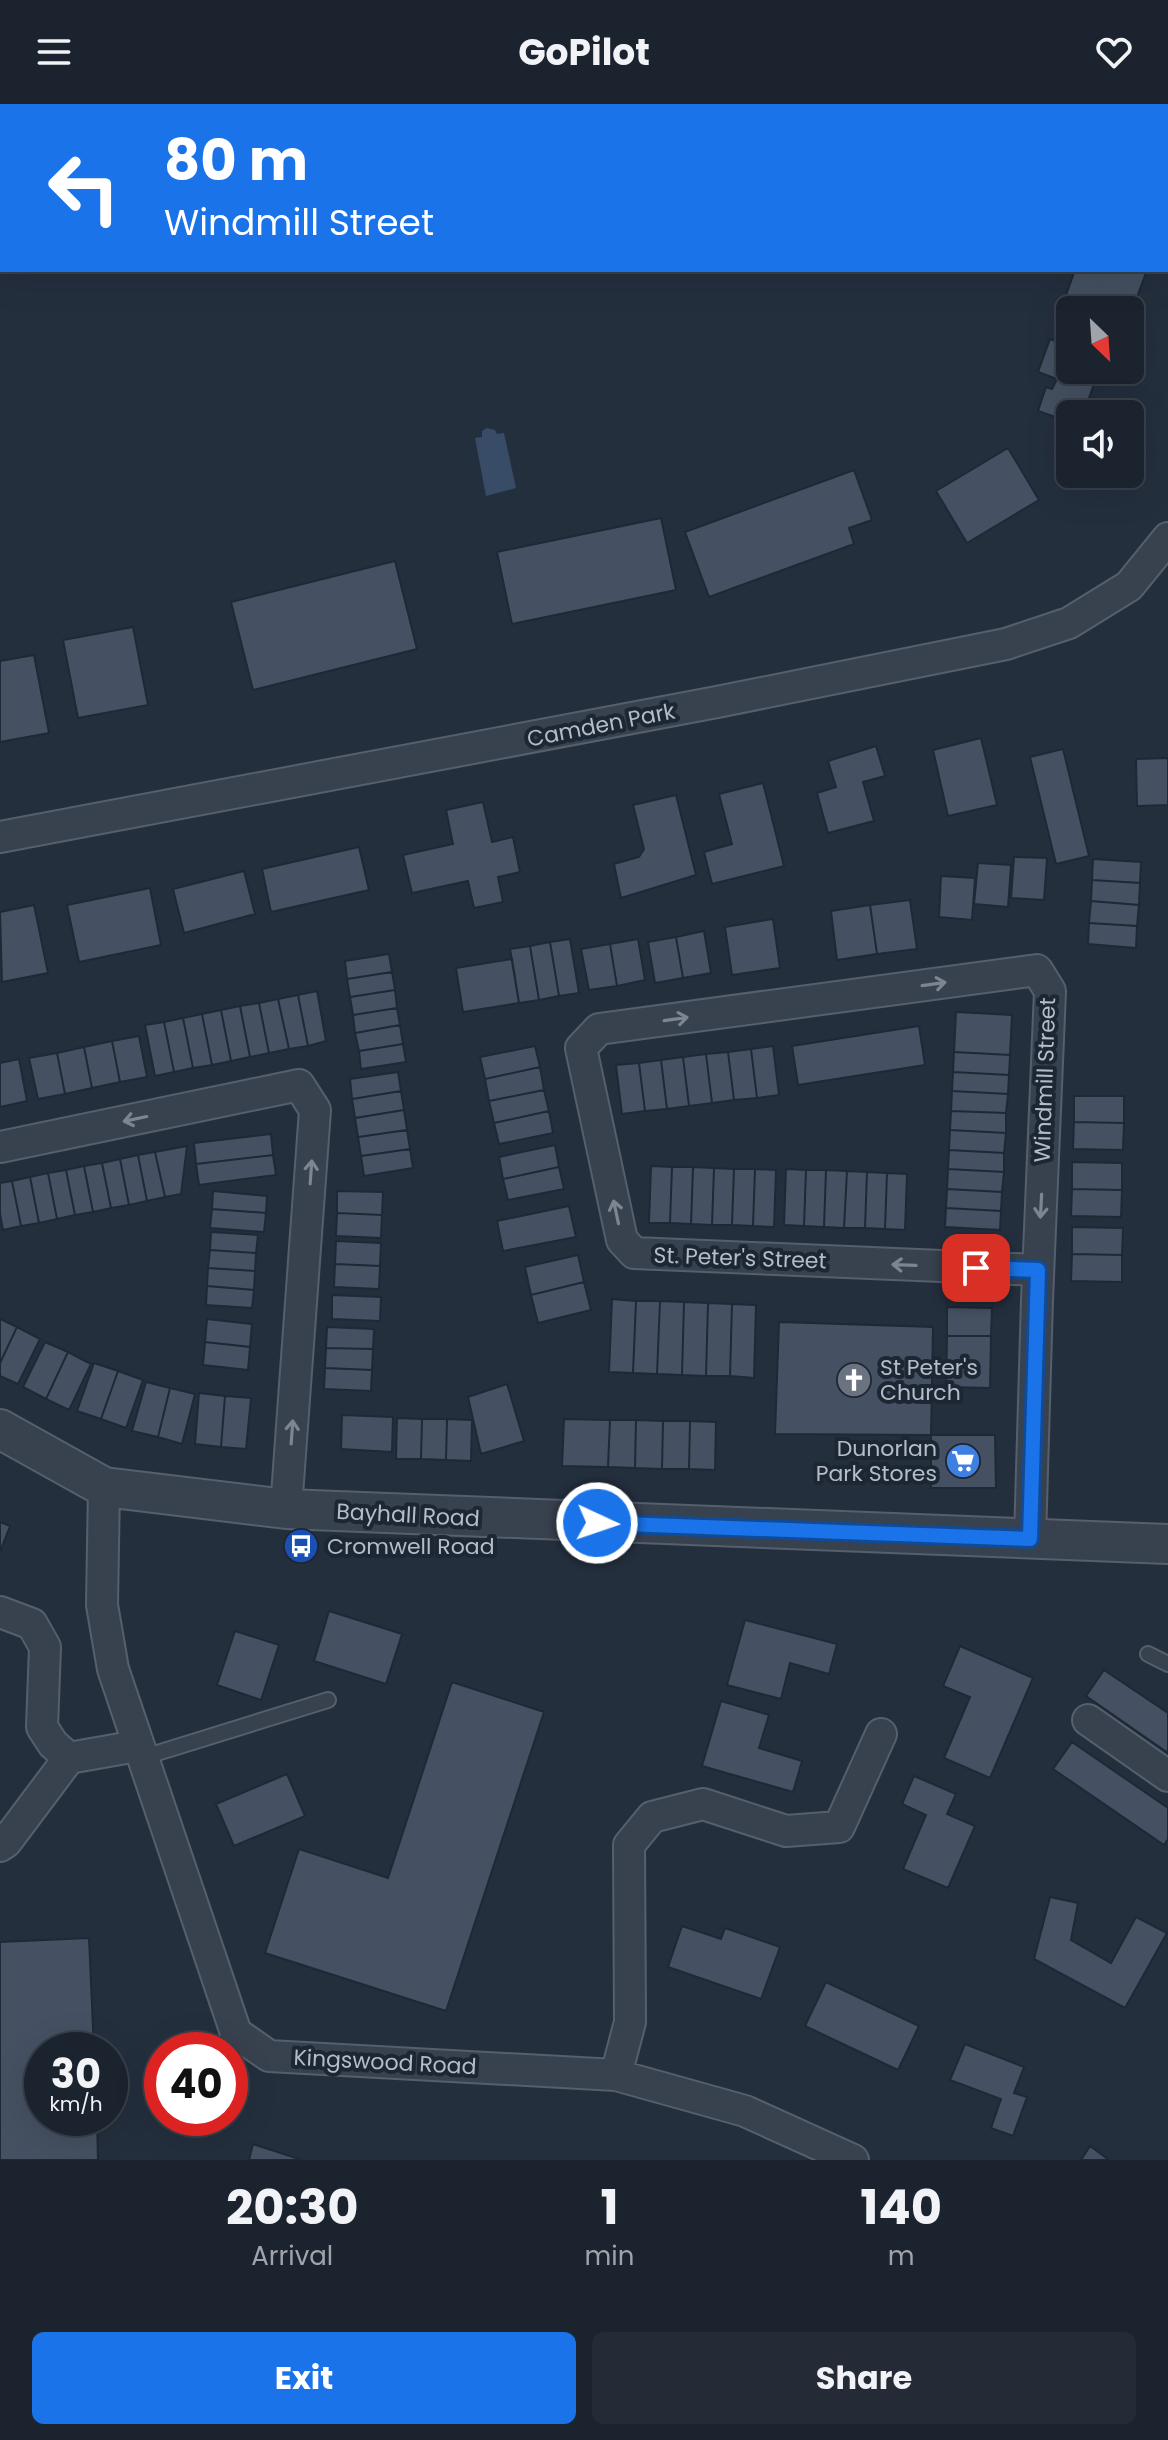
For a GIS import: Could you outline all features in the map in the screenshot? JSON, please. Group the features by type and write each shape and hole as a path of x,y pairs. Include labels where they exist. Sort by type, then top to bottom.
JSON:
{"street":[{"name":"Camden Park","path":"0,837 686,708 1006,644 1069,623 1129,586 1168,538"},
{"name":"Windmill Street","path":"599,1029 1037,970 1050,991 1030,1539"},
{"name":"St. Peter's Street","path":"599,1029 581,1048 622,1240 634,1253 1038,1270"},
{"path":"0,1147 299,1085 315,1110 286,1509"},
{"name":"Bayhall Road","path":"0,1429 104,1487 286,1509 1168,1544"},
{"name":"Kingswood Road","path":"104,1487 102,1605 113,1669 236,2033 269,2056 616,2075 745,2111 853,2160"},
{"path":"0,1612 32,1624 45,1647 42,1727 53,1744 69,1758 139,1752"},
{"path":"1088,1720 1168,1776"},
{"path":"616,2075 630,2022 629,1845 652,1817 703,1804 786,1831 839,1827 881,1734"},
{"path":"0,1846 69,1758"}],"lane":[{"path":"1148,1654 1168,1664"},
{"path":"139,1752 328,1700"}],"water":[{"path":"487,428 495,430 497,434 504,433 516,488 486,496 475,438 482,437 482,431"}],"building":[{"path":"1074,272 1146,272 1137,296 1066,296"},
{"path":"1050,339 1056,341 1056,379 1038,372"},
{"path":"1056,381 1056,384 1094,384 1088,400 1056,400 1056,417 1038,411 1046,387 1052,389"},
{"path":"1008,448 1039,500 967,543 936,491"},
{"path":"854,470 872,520 849,528 854,544 709,597 685,532"},
{"path":"661,518 676,590 512,624 497,552"},
{"path":"395,561 417,649 253,690 231,602"},
{"path":"133,627 148,705 78,718 63,640"},
{"path":"34,655 49,733 0,742 0,661"},
{"path":"981,738 997,805 948,816 933,750"},
{"path":"876,746 885,776 863,782 874,821 828,833 817,793 836,787 828,761"},
{"path":"1063,749 1089,856 1056,864 1030,757"},
{"path":"1168,758 1168,805 1137,806 1136,759"},
{"path":"763,783 784,866 712,884 704,852 732,844 719,794"},
{"path":"676,795 696,875 621,898 614,864 639,857 644,849 633,805"},
{"path":"483,802 492,842 513,837 520,872 498,877 503,902 474,908 468,881 412,893 403,855 453,844 446,810"},
{"path":"359,847 369,890 271,912 262,869"},
{"path":"1014,857 1047,858 1044,900 1011,898"},
{"path":"1093,859 1141,862 1140,883 1092,880"},
{"path":"978,863 1011,865 1008,907 974,904"},
{"path":"244,871 255,914 184,933 173,889"},
{"path":"941,876 975,878 972,920 939,917"},
{"path":"1092,880 1140,883 1139,905 1091,901"},
{"path":"150,888 161,945 79,962 67,905"},
{"path":"910,900 917,949 877,954 870,905"},
{"path":"1091,901 1139,905 1137,926 1089,923"},
{"path":"34,905 48,973 2,982 0,912"},
{"path":"870,905 877,954 837,960 831,911"},
{"path":"773,919 780,968 732,975 725,927"},
{"path":"1089,923 1137,926 1136,948 1088,944"},
{"path":"704,931 711,973 683,978 676,937"},
{"path":"676,937 683,978 655,983 648,942"},
{"path":"570,939 579,993 559,996 550,942"},
{"path":"638,939 645,980 617,986 610,944"},
{"path":"550,942 559,996 539,1000 530,946"},
{"path":"610,944 617,986 589,990 581,949"},
{"path":"530,946 539,1000 519,1003 510,949"},
{"path":"389,954 392,972 347,979 345,961"},
{"path":"512,959 519,1003 463,1012 456,968"},
{"path":"392,972 395,990 350,997 347,979"},
{"path":"395,990 397,1008 353,1015 350,997"},
{"path":"317,991 326,1041 308,1046 298,995"},
{"path":"298,995 308,1046 289,1049 278,999"},
{"path":"278,999 289,1049 269,1053 259,1003"},
{"path":"259,1003 269,1053 250,1057 240,1006"},
{"path":"240,1006 250,1057 231,1061 221,1010"},
{"path":"397,1008 400,1025 355,1033 353,1015"},
{"path":"221,1010 231,1061 212,1065 202,1014"},
{"path":"956,1012 1012,1015 1010,1055 954,1052"},
{"path":"202,1014 212,1065 193,1068 183,1018"},
{"path":"183,1018 193,1068 174,1072 164,1022"},
{"path":"164,1022 174,1072 155,1076 145,1025"},
{"path":"400,1025 403,1044 359,1051 355,1033"},
{"path":"919,1026 925,1065 798,1085 792,1046"},
{"path":"139,1036 147,1077 120,1082 112,1041"},
{"path":"112,1041 120,1082 92,1088 84,1047"},
{"path":"403,1044 406,1062 361,1069 359,1051"},
{"path":"535,1046 540,1067 485,1079 480,1057"},
{"path":"773,1046 779,1095 757,1098 751,1049"},
{"path":"84,1047 92,1088 65,1094 57,1053"},
{"path":"751,1049 757,1098 734,1100 728,1052"},
{"path":"728,1052 734,1100 712,1103 706,1054"},
{"path":"954,1052 1010,1055 1009,1075 953,1072"},
{"path":"57,1053 65,1094 38,1099 29,1058"},
{"path":"706,1054 712,1103 689,1106 683,1057"},
{"path":"683,1057 689,1106 667,1109 661,1060"},
{"path":"19,1059 27,1101 0,1107 0,1063"},
{"path":"661,1060 667,1109 645,1111 639,1063"},
{"path":"639,1063 645,1111 622,1114 616,1065"},
{"path":"540,1067 544,1090 489,1101 485,1079"},
{"path":"398,1072 401,1091 352,1099 350,1079"},
{"path":"953,1072 1009,1075 1008,1094 952,1091"},
{"path":"544,1090 549,1111 494,1123 489,1101"},
{"path":"401,1091 404,1110 355,1118 352,1099"},
{"path":"952,1091 1008,1094 1006,1113 951,1111"},
{"path":"1074,1096 1124,1096 1124,1123 1074,1122"},
{"path":"404,1110 407,1130 358,1137 355,1118"},
{"path":"549,1111 553,1133 499,1144 494,1123"},
{"path":"951,1111 1006,1113 1006,1133 950,1130"},
{"path":"1074,1122 1124,1123 1123,1150 1073,1149"},
{"path":"407,1130 410,1149 361,1156 358,1137"},
{"path":"950,1130 1006,1133 1004,1153 949,1150"},
{"path":"271,1134 273,1155 196,1164 194,1143"},
{"path":"555,1145 559,1167 503,1179 499,1157"},
{"path":"187,1146 181,1194 165,1197 155,1152"},
{"path":"410,1149 413,1168 364,1176 361,1156"},
{"path":"949,1150 1004,1153 1004,1172 948,1169"},
{"path":"155,1152 165,1197 147,1201 138,1155"},
{"path":"138,1155 147,1201 129,1205 120,1159"},
{"path":"273,1155 276,1175 199,1185 196,1164"},
{"path":"120,1159 129,1205 111,1208 102,1163"},
{"path":"1072,1162 1122,1163 1122,1190 1072,1189"},
{"path":"102,1163 111,1208 93,1212 84,1166"},
{"path":"84,1166 93,1212 75,1215 66,1170"},
{"path":"651,1166 672,1167 670,1223 649,1223"},
{"path":"559,1167 564,1189 508,1200 503,1179"},
{"path":"672,1167 693,1167 691,1224 670,1223"},
{"path":"693,1167 714,1168 712,1225 691,1224"},
{"path":"714,1168 734,1169 732,1225 712,1225"},
{"path":"734,1169 755,1169 753,1226 732,1225"},
{"path":"755,1169 776,1170 774,1227 753,1226"},
{"path":"786,1169 806,1170 804,1226 784,1225"},
{"path":"948,1169 1004,1172 1002,1192 947,1189"},
{"path":"66,1170 75,1215 57,1219 48,1173"},
{"path":"806,1170 826,1170 824,1227 804,1226"},
{"path":"826,1170 847,1171 844,1228 824,1227"},
{"path":"847,1171 867,1172 865,1228 844,1228"},
{"path":"867,1172 887,1173 885,1229 865,1228"},
{"path":"48,1173 57,1219 39,1223 30,1177"},
{"path":"887,1173 907,1174 905,1230 885,1229"},
{"path":"30,1177 39,1223 21,1226 12,1181"},
{"path":"12,1181 21,1226 3,1230 0,1183"},
{"path":"947,1189 1002,1192 1001,1211 946,1208"},
{"path":"1072,1189 1122,1190 1121,1217 1071,1216"},
{"path":"213,1191 267,1196 266,1213 212,1209"},
{"path":"337,1191 383,1192 382,1215 337,1213"},
{"path":"569,1206 576,1237 503,1251 497,1221"},
{"path":"946,1208 1001,1211 1000,1230 945,1227"},
{"path":"212,1209 266,1213 264,1232 210,1228"},
{"path":"337,1213 382,1215 381,1238 336,1236"},
{"path":"1072,1227 1123,1228 1122,1255 1072,1254"},
{"path":"211,1232 258,1235 256,1253 210,1250"},
{"path":"336,1241 381,1243 380,1266 335,1264"},
{"path":"210,1250 256,1253 255,1271 208,1268"},
{"path":"1072,1254 1122,1255 1122,1282 1071,1281"},
{"path":"578,1255 584,1282 531,1295 525,1267"},
{"path":"335,1264 380,1266 379,1289 334,1287"},
{"path":"208,1268 255,1271 254,1290 207,1286"},
{"path":"584,1282 591,1310 538,1323 531,1295"},
{"path":"207,1286 254,1290 252,1308 206,1305"},
{"path":"332,1295 381,1297 380,1321 332,1319"},
{"path":"612,1299 636,1301 633,1373 609,1372"},
{"path":"636,1301 660,1301 657,1374 633,1373"},
{"path":"660,1301 684,1302 682,1375 657,1374"},
{"path":"684,1302 708,1303 706,1376 682,1375"},
{"path":"708,1303 732,1304 730,1376 706,1376"},
{"path":"732,1304 756,1305 754,1378 730,1376"},
{"path":"947,1307 992,1308 991,1336 947,1336"},
{"path":"0,1319 17,1327 0,1363"},
{"path":"207,1319 252,1324 250,1347 205,1342"},
{"name":"St Peter's Church","path":"779,1322 933,1327 931,1435 775,1434"},
{"path":"17,1327 40,1339 18,1384 0,1376 0,1363"},
{"path":"327,1327 374,1329 373,1349 326,1348"},
{"path":"947,1336 991,1336 990,1388 946,1387"},
{"path":"45,1342 68,1352 46,1399 23,1387"},
{"path":"205,1342 250,1347 248,1370 203,1365"},
{"path":"326,1348 373,1349 372,1370 325,1368"},
{"path":"68,1352 91,1364 69,1410 46,1399"},
{"path":"94,1363 118,1371 101,1419 77,1411"},
{"path":"325,1368 372,1370 371,1391 324,1389"},
{"path":"118,1371 143,1380 126,1428 101,1419"},
{"path":"146,1382 170,1388 158,1437 132,1431"},
{"path":"507,1384 524,1441 481,1454 468,1397"},
{"path":"170,1388 195,1394 182,1444 158,1437"},
{"path":"199,1393 225,1396 221,1447 195,1444"},
{"path":"225,1396 251,1398 246,1449 221,1447"},
{"path":"342,1415 393,1417 392,1452 341,1449"},
{"path":"397,1418 422,1419 421,1459 396,1459"},
{"path":"422,1419 447,1419 446,1460 421,1459"},
{"path":"447,1419 472,1420 471,1461 446,1460"},
{"path":"564,1419 610,1420 608,1467 562,1466"},
{"path":"610,1420 636,1420 635,1468 608,1467"},
{"path":"636,1420 663,1421 662,1469 635,1468"},
{"path":"663,1421 690,1421 689,1469 662,1469"},
{"path":"690,1421 716,1422 715,1470 689,1469"},
{"name":"Dunorlan Park Stores","path":"931,1435 995,1435 996,1488 931,1488"},
{"path":"0,1522 10,1526 0,1552"},
{"path":"329,1611 402,1634 386,1684 314,1661"},
{"path":"745,1620 837,1644 829,1674 790,1663 781,1699 727,1685"},
{"path":"235,1631 279,1645 261,1700 217,1685"},
{"path":"960,1646 1033,1678 990,1778 944,1758 970,1697 943,1686"},
{"path":"1104,1670 1168,1713 1168,1753 1086,1696"},
{"path":"452,1682 544,1712 446,2011 265,1953 299,1849 388,1878"},
{"path":"721,1701 769,1715 759,1748 802,1761 793,1792 702,1766"},
{"path":"1072,1742 1168,1808 1168,1839 1164,1845 1053,1769"},
{"path":"287,1774 305,1816 234,1846 216,1804"},
{"path":"914,1776 956,1794 947,1814 975,1826 948,1888 903,1869 926,1815 902,1804"},
{"path":"1050,1897 1078,1903 1071,1940 1111,1963 1136,1917 1167,1933 1125,2008 1034,1959"},
{"path":"682,1926 721,1939 725,1928 780,1947 761,1999 668,1967"},
{"path":"89,1938 93,2032 24,2032 24,2136 97,2136 98,2160 0,2160 0,1942"},
{"path":"826,1982 919,2026 898,2070 805,2026"},
{"path":"965,2044 1024,2067 1014,2093 1027,2097 1013,2136 991,2128 1001,2099 950,2080"},
{"path":"253,2144 302,2160 249,2160"},
{"path":"1090,2146 1109,2160 1081,2160"}],"place":[{"name":"St Peter's Church","path":"854,1380"},
{"name":"Dunorlan Park Stores","path":"963,1461"},
{"name":"Cromwell Road","path":"301,1546"}],"route":[{"path":"597,1523 1030,1539 1038,1270 976,1268"}]}
